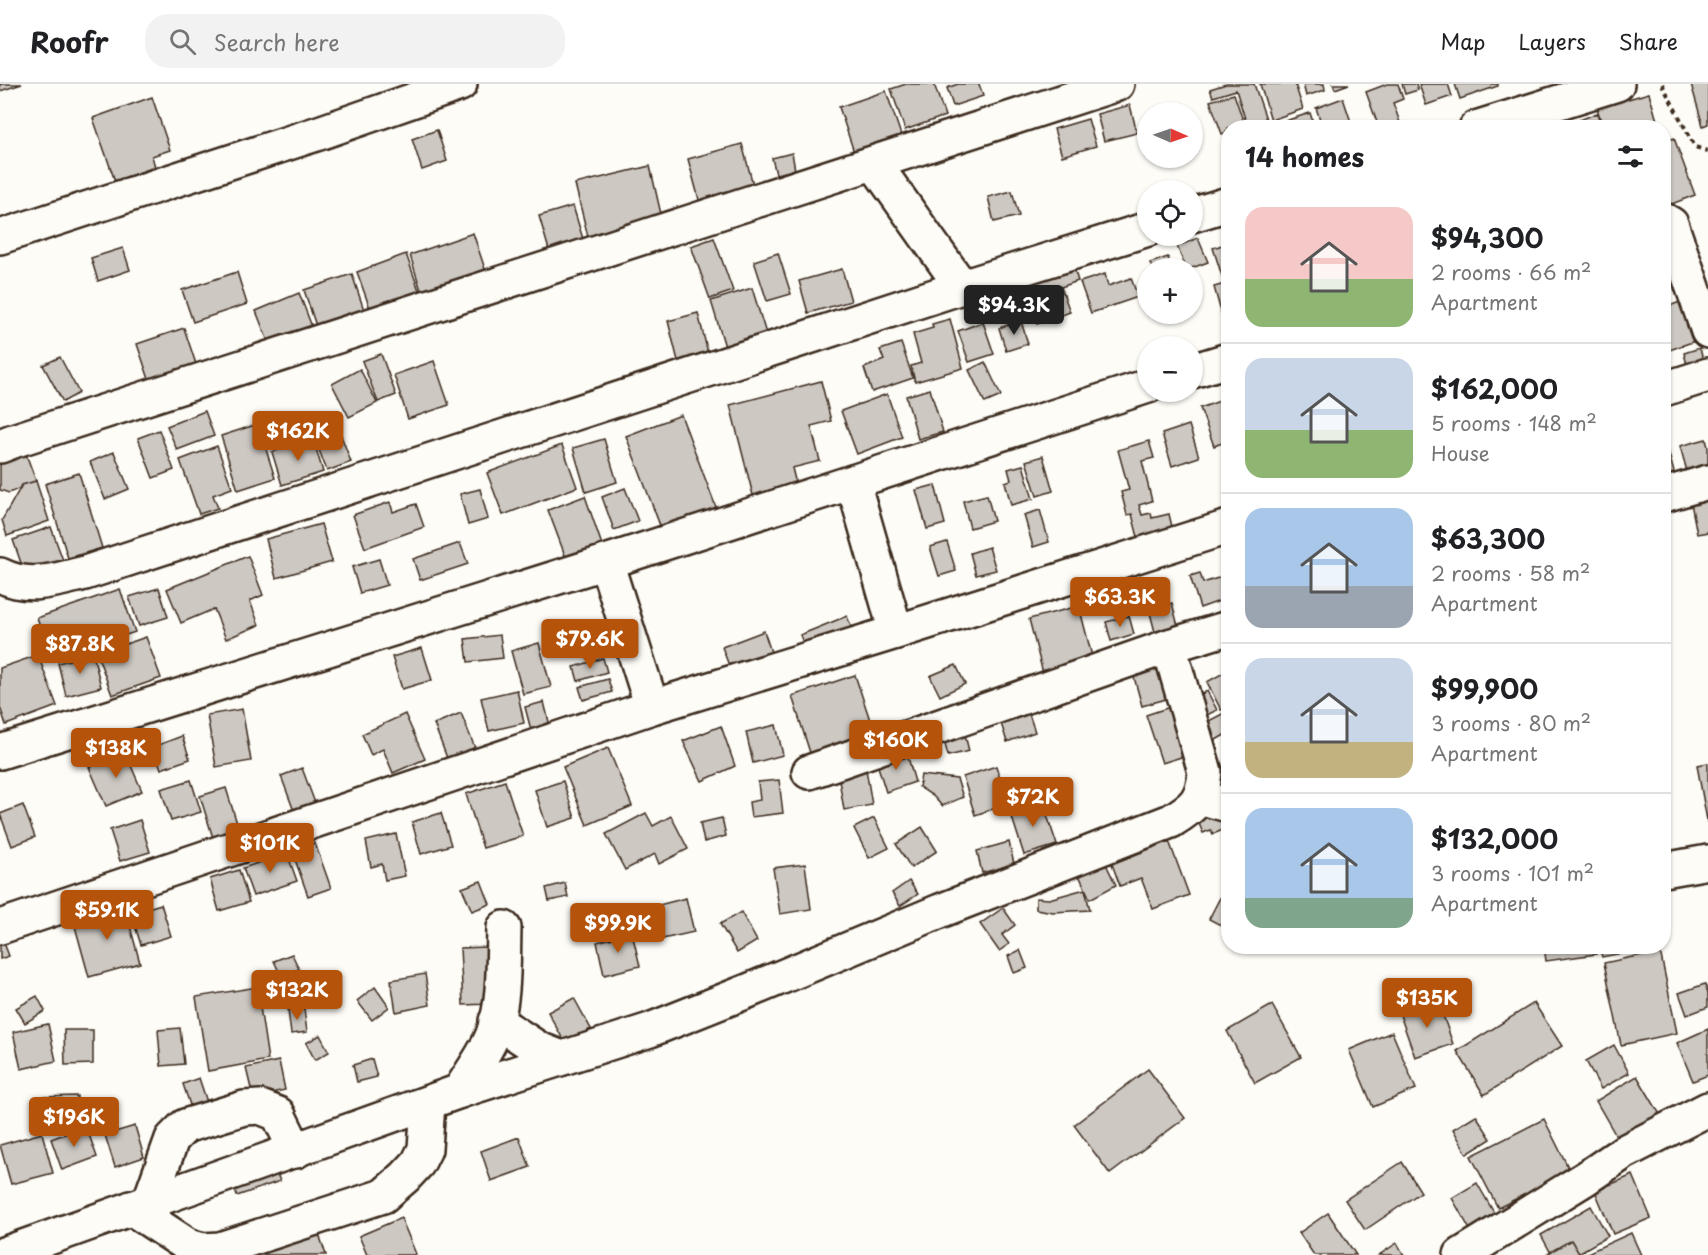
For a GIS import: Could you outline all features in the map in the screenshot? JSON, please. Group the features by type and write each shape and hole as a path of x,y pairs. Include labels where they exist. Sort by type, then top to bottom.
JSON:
{"street":[{"path":"0,237 460,84"},
{"path":"0,446 1117,84"},
{"path":"1498,120 1583,89 1617,84"},
{"path":"874,163 962,287"},
{"path":"1203,212 1221,206"},
{"path":"1671,224 1708,331"},
{"path":"0,575 11,581 34,584 85,573 962,287 1137,233"},
{"path":"1203,368 1221,362"},
{"path":"1671,387 1708,375"},
{"path":"0,752 606,562 1137,390"},
{"path":"853,482 896,632"},
{"path":"1671,493 1708,482"},
{"path":"0,927 652,707 1221,529"},
{"path":"606,562 652,707"},
{"path":"809,772 1221,629"},
{"path":"1,1255 460,1091 650,1030 940,911 1172,820 1196,804 1214,801 1204,788 1205,772 1201,752 1169,646"},
{"path":"1671,869 1708,862"},
{"path":"460,1091 492,1035 496,1021 502,975 504,928"},
{"path":"496,1021 539,1049 562,1058"},
{"path":"140,1205 189,1246 203,1250 220,1249 383,1196 418,1163 425,1149 428,1103"},
{"path":"140,1205 172,1138 185,1126 244,1108 260,1107 278,1114 296,1150"},
{"path":"1461,1255 1624,1152 1708,1109"}],"path":[{"path":"1662,84 1695,147 1708,151"}],"building":[{"path":"0,84 22,84 0,91"},
{"path":"906,84 934,84 945,116 905,130 891,89"},
{"path":"958,84 979,84 983,96 953,106 947,88"},
{"path":"1226,84 1254,84 1266,119 1245,120 1236,90 1213,97 1210,89"},
{"path":"1260,84 1295,84 1303,109 1271,120"},
{"path":"1303,84 1324,84 1325,90 1306,96"},
{"path":"1333,84 1349,84 1335,89"},
{"path":"1387,84 1398,84 1403,99 1393,103 1399,120 1376,120 1366,92"},
{"path":"1402,84 1416,84 1418,90 1405,94"},
{"path":"1419,84 1448,84 1452,96 1426,105"},
{"path":"1455,84 1498,84 1498,86 1460,99"},
{"path":"1691,84 1708,84 1708,124 1703,126"},
{"path":"886,91 903,141 856,158 839,107"},
{"path":"1649,93 1657,120 1601,120 1597,108"},
{"path":"1234,94 1243,120 1221,120 1221,131 1210,101"},
{"path":"152,97 170,150 152,156 155,167 115,181 93,118"},
{"path":"1343,98 1350,120 1320,120 1316,108"},
{"path":"1130,105 1137,133 1104,141 1097,114"},
{"path":"1310,113 1312,120 1288,120"},
{"path":"1597,113 1599,120 1580,120"},
{"path":"1088,119 1096,146 1062,156 1054,129"},
{"path":"437,130 447,161 422,170 412,139"},
{"path":"1674,138 1695,195 1671,204 1671,139"},
{"path":"742,144 755,192 701,207 688,159"},
{"path":"792,153 795,170 776,174 772,158"},
{"path":"650,166 663,223 589,241 575,184"},
{"path":"1012,191 1019,216 994,222 988,197"},
{"path":"573,206 583,239 549,250 539,216"},
{"path":"473,233 487,275 423,297 410,255"},
{"path":"714,238 733,291 710,299 691,246"},
{"path":"1221,245 1221,273 1213,248"},
{"path":"1177,246 1201,246 1208,262 1203,264 1203,258 1182,258"},
{"path":"123,248 130,270 98,281 91,258"},
{"path":"778,253 791,294 767,301 754,261"},
{"path":"406,254 421,296 372,314 357,272"},
{"path":"1073,265 1078,281 1061,287 1070,312 1037,324 1022,282"},
{"path":"842,269 851,301 808,313 799,281"},
{"path":"237,272 247,304 193,322 182,290"},
{"path":"352,274 366,316 318,332 304,290"},
{"path":"1105,274 1108,286 1131,278 1137,297 1091,313 1080,282"},
{"path":"1221,285 1221,312 1214,287"},
{"path":"752,288 767,337 726,350 711,301"},
{"path":"299,293 314,332 271,349 256,311"},
{"path":"1680,302 1695,341 1671,350 1671,305"},
{"path":"698,313 708,353 678,361 668,321"},
{"path":"950,319 963,368 915,382 911,366 921,363 913,334 933,328 932,324"},
{"path":"1021,321 1028,344 1006,351 999,328"},
{"path":"983,322 994,354 969,362 958,331"},
{"path":"184,328 196,364 149,379 137,344"},
{"path":"901,343 913,378 872,392 864,368 884,360 880,350"},
{"path":"1700,348 1704,365 1688,369 1684,353"},
{"path":"381,354 396,395 378,402 362,361"},
{"path":"60,357 79,393 63,402 43,365"},
{"path":"434,361 449,405 408,419 394,375"},
{"path":"985,362 1001,396 985,403 969,370"},
{"path":"360,369 377,403 349,417 332,384"},
{"path":"821,381 831,421 811,426 820,461 792,468 798,492 755,503 730,405"},
{"path":"930,389 943,432 918,439 906,396"},
{"path":"887,394 902,437 857,454 841,411"},
{"path":"1221,400 1221,444 1214,446 1200,408"},
{"path":"205,411 214,436 177,450 167,426"},
{"path":"681,415 719,515 664,536 626,436"},
{"path":"336,422 351,462 327,471 312,431"},
{"path":"258,424 275,478 238,490 221,436"},
{"path":"1189,425 1199,457 1172,466 1162,434"},
{"path":"159,430 174,470 153,478 138,438"},
{"path":"313,439 323,472 282,485 272,452"},
{"path":"604,439 617,482 586,492 573,448"},
{"path":"1706,439 1708,470 1688,475 1680,446"},
{"path":"1149,441 1154,458 1142,461 1152,501 1139,505 1142,515 1151,513 1152,518 1169,514 1173,531 1139,541 1132,514 1127,515 1121,492 1129,490 1118,450"},
{"path":"562,445 577,487 503,515 487,473"},
{"path":"217,446 232,488 213,495 218,508 199,514 180,460"},
{"path":"114,452 129,489 105,499 90,462"},
{"path":"26,454 36,481 9,493 0,490 0,464"},
{"path":"1043,456 1053,491 1037,496 1026,461"},
{"path":"1671,461 1675,476 1671,477"},
{"path":"1023,465 1033,499 1011,505 1005,482 1011,480 1008,469"},
{"path":"79,473 102,548 68,558 45,484"},
{"path":"36,481 49,521 7,536 2,520 22,485"},
{"path":"935,485 945,524 927,529 916,490"},
{"path":"625,488 638,521 614,530 602,497"},
{"path":"480,489 488,519 468,525 460,494"},
{"path":"1708,490 1708,532 1697,534 1689,493"},
{"path":"987,495 994,521 970,528 963,501"},
{"path":"585,496 602,545 566,558 548,510"},
{"path":"390,502 393,512 416,504 424,527 365,548 353,515"},
{"path":"1040,510 1049,542 1033,547 1024,515"},
{"path":"321,524 332,562 276,578 266,539"},
{"path":"51,527 65,566 27,580 13,540"},
{"path":"947,542 956,571 939,576 930,547"},
{"path":"460,543 468,564 420,580 413,559"},
{"path":"989,547 996,570 976,575 970,553"},
{"path":"248,556 263,595 250,601 259,625 226,639 214,609 181,623 167,589"},
{"path":"379,559 387,585 360,593 352,567"},
{"path":"1200,573 1203,583 1221,577 1221,600 1200,608 1190,576"},
{"path":"159,588 168,617 139,626 129,597"},
{"path":"120,589 135,632 51,661 37,618"},
{"path":"1172,603 1178,626 1155,632 1149,609"},
{"path":"1079,606 1094,664 1044,677 1029,619"},
{"path":"847,616 854,634 807,653 800,635"},
{"path":"1129,616 1134,634 1111,641 1106,622"},
{"path":"764,631 772,655 731,671 722,647"},
{"path":"500,635 503,658 468,662 465,639"},
{"path":"146,637 161,678 112,695 97,654"},
{"path":"539,643 551,687 523,694 511,651"},
{"path":"422,648 432,680 402,689 392,657"},
{"path":"93,654 101,687 66,696 58,663"},
{"path":"38,655 57,706 6,725 0,707 0,668"},
{"path":"603,658 607,672 578,681 574,667"},
{"path":"1166,661 1176,696 1142,706 1132,670"},
{"path":"956,665 965,684 940,696 930,676"},
{"path":"1221,674 1221,710 1207,682"},
{"path":"855,675 876,738 812,759 792,696"},
{"path":"608,679 612,692 583,700 579,687"},
{"path":"517,690 524,723 489,731 481,698"},
{"path":"1207,691 1217,710 1205,716 1195,698"},
{"path":"544,702 550,726 531,730 525,707"},
{"path":"1176,705 1191,754 1162,763 1146,715"},
{"path":"242,709 251,761 216,767 207,715"},
{"path":"1028,711 1035,732 1007,742 1000,720"},
{"path":"461,713 475,748 447,758 434,724"},
{"path":"405,714 425,759 393,773 383,749 371,755 362,734"},
{"path":"1221,715 1221,737 1211,743 1201,725"},
{"path":"776,725 783,755 753,763 746,732"},
{"path":"721,726 735,766 702,781 683,741"},
{"path":"964,731 969,751 948,756 943,737"},
{"path":"182,736 190,759 161,769 153,747"},
{"path":"608,748 632,806 587,825 563,767"},
{"path":"906,750 915,782 886,792 876,760"},
{"path":"125,752 142,791 106,806 89,767"},
{"path":"865,763 872,805 844,810 837,768"},
{"path":"1708,763 1708,826 1697,765"},
{"path":"996,766 1008,804 975,815 963,777"},
{"path":"302,768 315,803 294,811 281,776"},
{"path":"921,775 957,779 963,797 942,806 933,796 919,787"},
{"path":"191,780 201,812 171,821 161,789"},
{"path":"779,780 783,813 751,817 749,802 760,800 758,782"},
{"path":"505,781 523,836 483,848 466,794"},
{"path":"563,781 575,818 547,827 535,790"},
{"path":"226,788 240,833 214,841 200,796"},
{"path":"1042,800 1057,845 1024,855 1010,811"},
{"path":"23,805 35,837 12,846 0,814"},
{"path":"1221,810 1221,831 1213,834 1211,830 1203,833 1197,819"},
{"path":"441,813 451,845 421,854 412,822"},
{"path":"646,813 653,826 671,816 688,849 659,864 655,854 625,870 606,834"},
{"path":"722,818 726,836 704,842 700,823"},
{"path":"874,818 889,848 869,858 854,828"},
{"path":"140,820 150,852 120,861 110,830"},
{"path":"922,827 937,851 911,868 896,844"},
{"path":"396,834 405,876 385,880 382,864 371,867 366,841"},
{"path":"1169,841 1189,895 1153,909 1141,878 1120,886 1112,864"},
{"path":"1009,842 1014,864 982,873 977,851"},
{"path":"315,843 331,888 308,896 292,851"},
{"path":"287,853 297,881 253,896 243,868"},
{"path":"1105,862 1116,885 1090,899 1079,875"},
{"path":"805,864 811,909 780,914 773,868"},
{"path":"239,870 249,902 219,911 210,879"},
{"path":"481,881 490,904 472,911 462,888"},
{"path":"909,881 918,894 900,906 892,893"},
{"path":"565,883 568,897 549,901 546,888"},
{"path":"1085,889 1090,910 1053,912 1036,909 1036,898 1049,899"},
{"path":"1221,896 1221,925 1209,919"},
{"path":"686,898 694,932 658,940 651,907"},
{"path":"124,904 140,963 89,977 73,919"},
{"path":"161,904 171,936 141,945 131,913"},
{"path":"1003,908 1015,925 1002,935 1009,944 999,951 980,924"},
{"path":"741,912 757,941 737,953 720,924"},
{"path":"632,933 640,966 604,975 597,942"},
{"path":"3,940 9,956 0,959 0,941"},
{"path":"487,947 489,1004 463,1005 460,948"},
{"path":"1020,950 1027,968 1014,973 1008,956"},
{"path":"292,954 299,969 281,976 274,961"},
{"path":"1545,954 1596,954 1546,961"},
{"path":"1601,954 1618,954 1602,957"},
{"path":"1646,954 1661,954 1677,1033 1621,1045 1604,963"},
{"path":"425,974 430,1005 396,1012 391,980"},
{"path":"1705,984 1708,993 1708,1007 1687,1015 1679,993"},
{"path":"306,986 310,1000 289,1006 286,992"},
{"path":"257,987 268,1060 208,1071 196,997"},
{"path":"375,987 389,1007 372,1020 357,1001"},
{"path":"37,996 45,1011 25,1023 16,1008"},
{"path":"574,998 591,1029 565,1043 548,1012"},
{"path":"1438,1001 1453,1044 1415,1057 1400,1015"},
{"path":"1534,1003 1562,1046 1484,1095 1457,1051"},
{"path":"1272,1005 1301,1057 1255,1083 1227,1031"},
{"path":"304,1009 307,1032 291,1034 288,1010"},
{"path":"48,1024 56,1061 21,1069 13,1032"},
{"path":"180,1028 184,1064 161,1066 158,1030"},
{"path":"1708,1029 1708,1075 1693,1081 1677,1043"},
{"path":"64,1030 93,1030 93,1064 65,1065"},
{"path":"1392,1032 1416,1089 1373,1107 1349,1050"},
{"path":"320,1035 329,1052 315,1060 306,1043"},
{"path":"1614,1045 1629,1073 1601,1089 1586,1061"},
{"path":"372,1059 377,1077 357,1082 353,1065"},
{"path":"279,1061 285,1090 253,1097 246,1068"},
{"path":"1148,1069 1185,1118 1110,1174 1074,1125"},
{"path":"1637,1076 1661,1116 1619,1141 1596,1101"},
{"path":"199,1078 207,1102 191,1108 183,1084"},
{"path":"77,1096 78,1118 40,1119 39,1097"},
{"path":"1476,1115 1491,1139 1467,1154 1453,1129"},
{"path":"1544,1119 1570,1171 1498,1208 1471,1156"},
{"path":"86,1126 97,1157 62,1170 51,1139"},
{"path":"135,1126 144,1157 115,1167 105,1135"},
{"path":"42,1133 53,1173 11,1184 0,1145"},
{"path":"519,1137 530,1167 491,1181 481,1151"},
{"path":"1402,1162 1421,1192 1365,1230 1345,1200"},
{"path":"275,1169 280,1181 237,1196 232,1183"},
{"path":"1633,1175 1651,1218 1613,1234 1595,1191"},
{"path":"1477,1183 1497,1218 1472,1233 1452,1198"},
{"path":"1591,1206 1608,1236 1575,1255 1552,1255 1541,1235"},
{"path":"1328,1213 1356,1255 1314,1255 1299,1233"},
{"path":"401,1218 416,1254 367,1255 359,1236"},
{"path":"316,1225 326,1255 247,1255"},
{"path":"1631,1233 1641,1255 1588,1255 1587,1253"},
{"path":"1571,1240 1580,1255 1545,1255"},
{"path":"1397,1243 1404,1255 1379,1255"}]}
